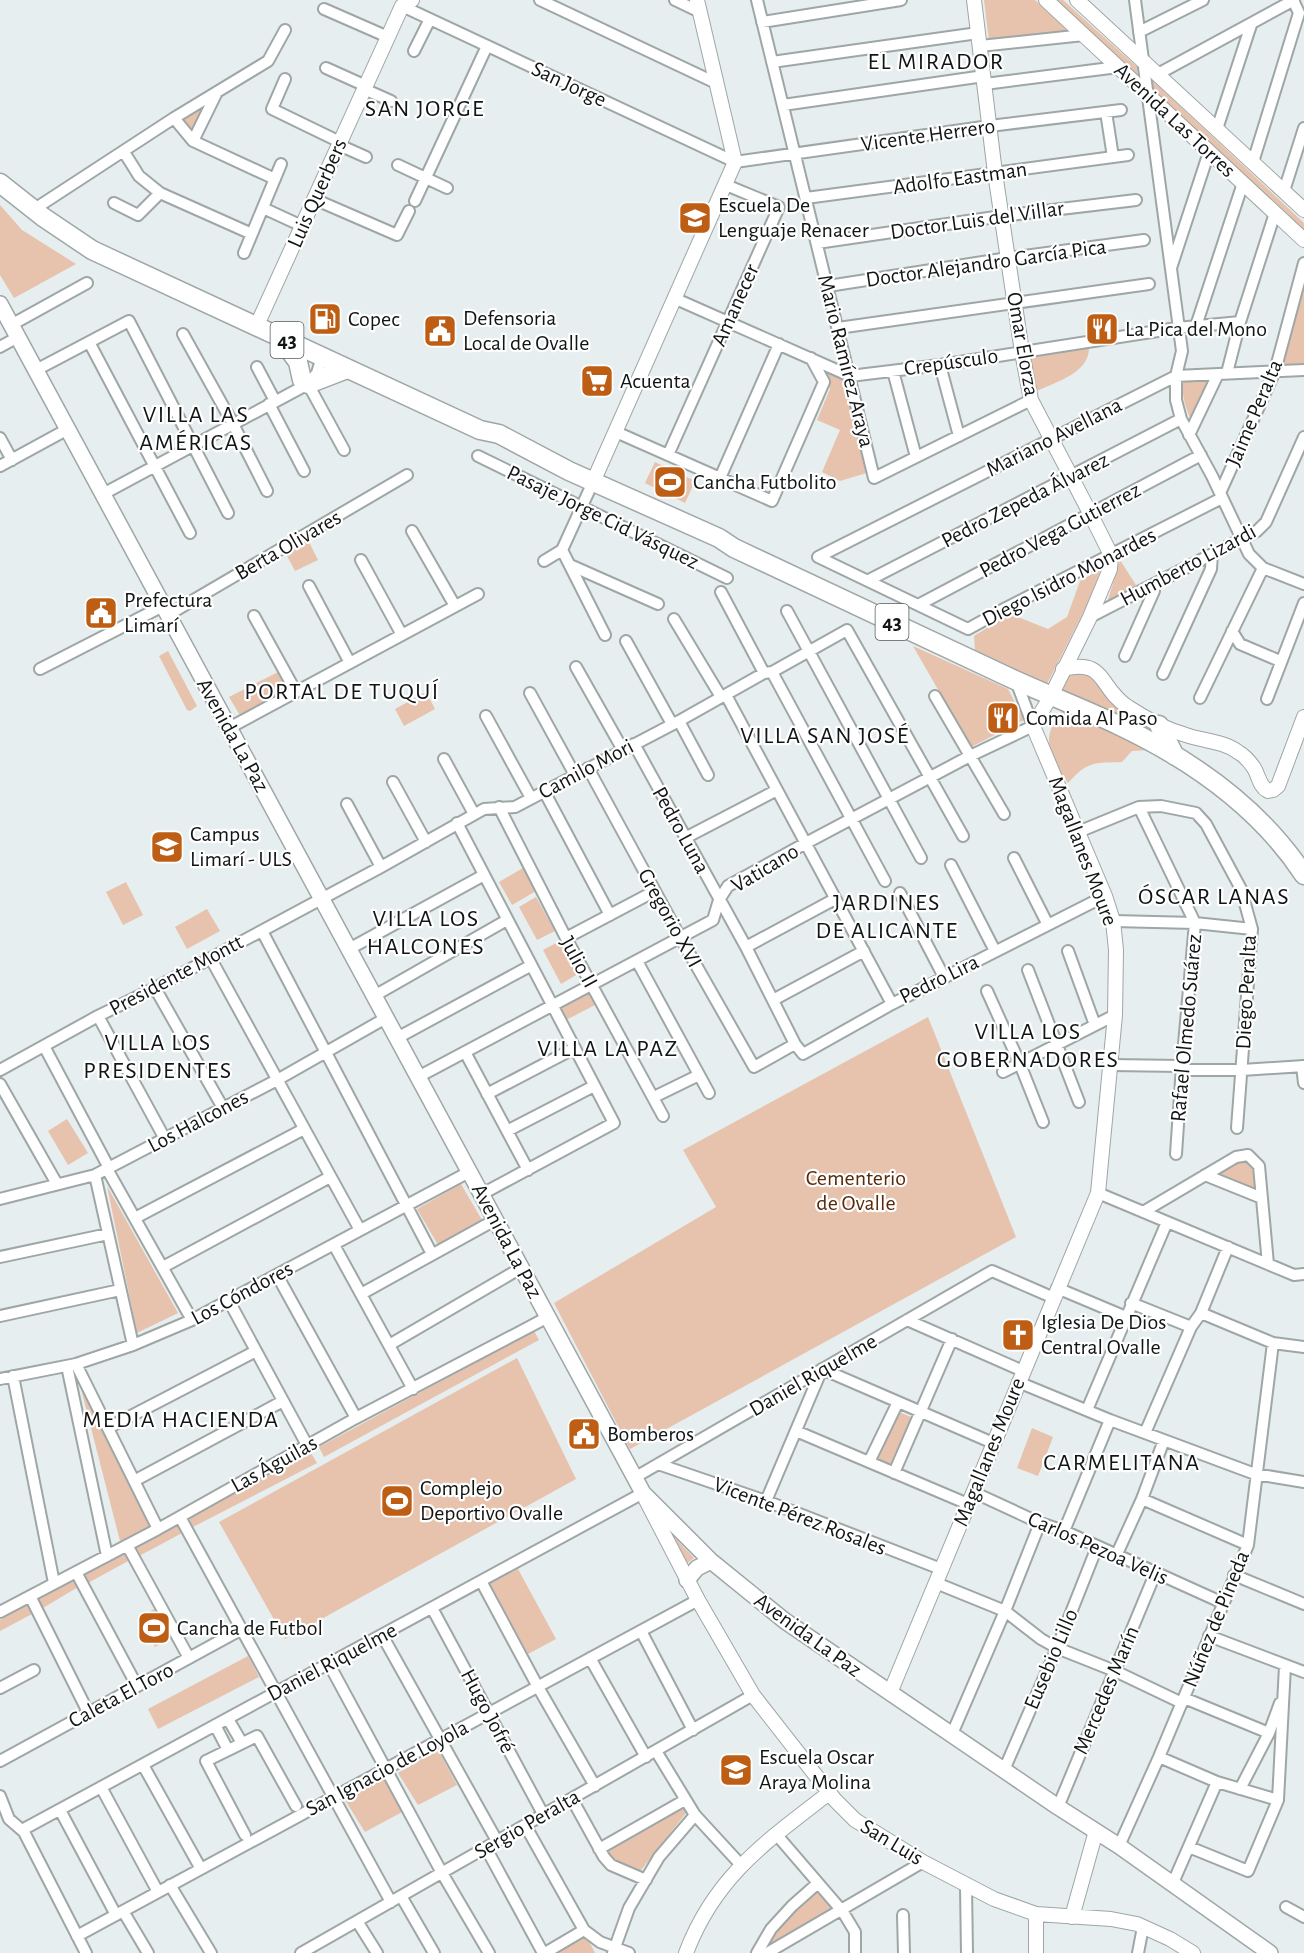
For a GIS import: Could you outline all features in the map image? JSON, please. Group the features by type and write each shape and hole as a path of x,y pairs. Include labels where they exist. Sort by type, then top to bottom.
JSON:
{"main road":[{"name":"43","path":"0,183 33,210 92,250"},
{"name":"43","path":"0,193 43,226 75,243 257,325 347,369 483,430 499,434 592,486 719,538 734,548 1016,681 1118,725 1175,756 1220,786 1265,826 1304,874"},
{"name":"Avenida La Paz","path":"0,304 643,1493 711,1561 785,1622 1119,1846 1270,1953"},
{"path":"277,335 298,362 303,384 347,369"},
{"path":"1159,725 1175,756"},
{"path":"687,1580 697,1568 711,1561"}],"street":[{"path":"540,0 716,82"},
{"path":"544,561 562,550 676,299 735,162 698,6 675,0"},
{"name":"Mario Ramírez Araya","path":"757,0 874,478 916,457"},
{"path":"762,21 901,0"},
{"name":"Omar Elorza","path":"974,0 995,173 1030,400 1111,555"},
{"name":"Avenida Las Torres","path":"1046,0 1304,240"},
{"name":"Avenida Las Torres","path":"1077,0 1304,210"},
{"path":"1135,0 1182,351 1176,376 1176,400 1181,419 1249,554 1263,568 1304,584"},
{"path":"1139,32 1203,0"},
{"path":"1158,74 1293,0 1299,13 1253,162"},
{"name":"San Jorge","path":"407,3 430,19 735,162"},
{"name":"Luis Querbers","path":"257,325 388,37 407,3"},
{"path":"324,9 388,37"},
{"path":"414,51 430,19"},
{"path":"1217,129 1251,24"},
{"path":"33,210 174,118 268,61 285,30"},
{"path":"772,62 979,39 1084,35"},
{"path":"415,201 487,46"},
{"path":"783,105 984,80 1118,67"},
{"path":"326,68 391,101"},
{"path":"285,79 272,109 366,157"},
{"path":"193,141 217,92"},
{"name":"Vicente Herrero","path":"735,162 1121,110"},
{"path":"1106,112 1113,157"},
{"path":"174,118 193,141 275,179"},
{"path":"1284,191 1304,128"},
{"path":"124,152 139,176 160,193 252,234"},
{"path":"1170,271 1209,152"},
{"name":"Adolfo Eastman","path":"806,198 1128,155"},
{"path":"244,253 281,164"},
{"path":"398,165 447,188"},
{"path":"1196,326 1243,183"},
{"name":"Amanecer","path":"668,455 779,207 726,185"},
{"path":"114,203 138,216 160,193"},
{"path":"315,199 397,235 409,211"},
{"name":"Doctor Luis del Villar","path":"818,243 1002,216 1136,200"},
{"path":"263,208 302,226"},
{"path":"1189,435 1222,374 1275,213"},
{"name":"Doctor Alejandro García Pica","path":"828,286 1144,240"},
{"name":"Jaime Peralta","path":"1221,495 1275,371 1304,263"},
{"path":"0,347 15,331 87,283"},
{"path":"838,328 1149,284"},
{"path":"676,299 850,376"},
{"path":"36,370 129,321 228,513"},
{"name":"Crepúsculo","path":"850,376 940,365 1178,328 1240,322"},
{"path":"183,334 267,491"},
{"path":"89,342 190,533"},
{"path":"720,478 779,344"},
{"path":"103,494 303,384 317,374 320,356"},
{"path":"616,432 772,501 824,382 811,358"},
{"path":"940,365 959,436"},
{"path":"257,367 304,471"},
{"name":"Mariano Avellana","path":"818,557 1176,376 1304,370"},
{"path":"893,371 916,457 1030,400"},
{"path":"303,384 344,450"},
{"name":"Pedro Zepeda Álvarez","path":"869,580 1181,419"},
{"path":"0,466 68,429"},
{"name":"Humberto Lizardi","path":"1090,617 1257,531 1266,522 1302,450 1304,437"},
{"path":"0,438 12,460"},
{"name":"Pedro Vega Gutierrez","path":"920,604 1201,455"},
{"name":"Pasaje Jorge Cid Vásquez","path":"478,456 728,578"},
{"name":"Berta Olivares","path":"40,669 166,610 407,475"},
{"name":"Diego Isidro Monardes","path":"818,557 968,629 1221,495"},
{"path":"411,531 455,606"},
{"path":"562,550 605,636"},
{"path":"1163,674 1211,569 1212,554"},
{"path":"1033,726 1051,696 1090,617 1110,569 1111,555"},
{"path":"361,560 402,635"},
{"path":"570,565 658,604"},
{"path":"1200,698 1263,568"},
{"path":"1125,656 1154,591 1154,584"},
{"path":"309,586 350,663"},
{"path":"721,592 885,881"},
{"path":"229,728 477,594"},
{"path":"1267,699 1304,603"},
{"path":"787,611 921,858"},
{"path":"254,616 296,692"},
{"name":"Pedro Lira","path":"674,619 724,696 777,789 892,1004 1047,923 1105,896"},
{"name":"Camilo Mori","path":"322,899 474,814 484,809 515,807 847,630 931,777"},
{"path":"1232,631 1240,644 1280,661"},
{"path":"626,641 708,776"},
{"path":"1063,669 1078,666 1093,669 1121,702 1159,725 1238,751 1254,769 1263,788 1271,791 1278,786 1304,717"},
{"path":"576,667 623,750"},
{"path":"1016,681 1033,726"},
{"path":"530,693 575,775"},
{"path":"934,696 1004,814"},
{"path":"486,716 531,798"},
{"name":"Vaticano","path":"418,1077 712,920 719,900 728,886 888,799 1033,726"},
{"name":"Magallanes Moure","path":"890,1693 1098,1193 1115,1015 1116,950 1113,921 1105,896 1033,726"},
{"name":"Pedro Luna","path":"634,744 746,947 795,1044"},
{"path":"444,759 474,814"},
{"name":"Gregorio XVI","path":"588,768 754,1067 795,1044"},
{"path":"931,777 963,836"},
{"path":"393,782 426,842"},
{"path":"685,838 777,789"},
{"path":"544,791 610,915"},
{"path":"347,804 381,867"},
{"name":"Diego Peralta","path":"1078,832 1139,807 1161,806 1196,813 1206,824 1241,889 1252,929 1237,1128"},
{"name":"Julio II","path":"498,807 566,939 663,1116"},
{"name":"Rafael Olmedo Suárez","path":"1139,807 1195,923 1176,1155"},
{"path":"457,823 614,1123 482,1194"},
{"path":"1014,858 1047,923"},
{"path":"951,865 995,951"},
{"path":"349,950 484,875"},
{"path":"566,939 655,891"},
{"path":"900,893 944,977"},
{"name":"Presidente Montt","path":"0,1070 322,899"},
{"path":"746,947 836,899"},
{"path":"374,996 507,920"},
{"path":"1113,921 1195,923 1252,929"},
{"path":"262,931 432,1254"},
{"path":"773,1000 864,951"},
{"path":"1068,951 1095,1025"},
{"path":"211,958 360,1230"},
{"path":"637,961 709,1093"},
{"path":"397,1038 530,966"},
{"path":"1028,970 1079,1102"},
{"path":"154,988 223,1108"},
{"path":"987,992 1020,1064 1043,1122"},
{"path":"795,1044 803,1054 892,1004"},
{"path":"1003,1072 1115,1015"},
{"path":"98,1016 165,1139"},
{"name":"Los Halcones","path":"0,1199 95,1176 327,1053 386,1018"},
{"path":"44,1046 192,1320"},
{"path":"487,1094 575,1048"},
{"path":"465,1052 528,1170"},
{"path":"1111,1065 1182,1066 1188,1070 1242,1070 1303,1066 1304,1083"},
{"path":"654,1098 699,1075"},
{"path":"0,1084 57,1184"},
{"path":"507,1131 594,1086"},
{"path":"135,1218 303,1129"},
{"path":"1143,1212 1236,1157 1248,1155 1259,1166 1268,1264"},
{"name":"Los Cóndores","path":"0,1379 72,1365 133,1345 192,1320 469,1172"},
{"path":"1205,1175 1262,1198"},
{"path":"95,1176 133,1345"},
{"path":"163,1267 330,1177"},
{"path":"1098,1193 1294,1275 1304,1274"},
{"path":"361,1294 495,1220"},
{"path":"1087,1410 1167,1222"},
{"path":"0,1257 108,1234"},
{"path":"334,1245 413,1389"},
{"path":"1145,1433 1191,1327 1201,1313 1227,1247"},
{"path":"388,1345 522,1268"},
{"name":"Daniel Riquelme","path":"634,1478 992,1271 1055,1293"},
{"path":"277,1275 356,1418"},
{"path":"0,1316 120,1290"},
{"path":"1055,1293 1126,1317"},
{"path":"229,1300 307,1445"},
{"path":"1131,1304 1191,1327"},
{"path":"1201,1313 1273,1343 1304,1347"},
{"name":"Las Águilas","path":"1,1608 30,1596 128,1545 356,1418 548,1317"},
{"path":"907,1320 952,1339 1110,1420 1255,1474 1304,1482"},
{"path":"894,1473 952,1339"},
{"name":"Núñez de Pineda","path":"1119,1846 1248,1545 1273,1343"},
{"path":"108,1428 256,1351"},
{"path":"72,1365 108,1428 158,1529"},
{"path":"72,1365 107,1556"},
{"path":"766,1501 822,1370 993,1443"},
{"path":"13,1377 54,1583"},
{"path":"134,1481 283,1401"},
{"path":"869,1462 898,1402"},
{"path":"1064,1531 1110,1420"},
{"name":"Carlos Pezoa Velis","path":"796,1431 894,1473 1064,1531 1223,1603"},
{"path":"1116,1556 1142,1499 1164,1440"},
{"name":"Vicente Pérez Rosales","path":"658,1464 766,1501 938,1576 1005,1611 1041,1639 1057,1648 1183,1701 1269,1733"},
{"name":"Daniel Riquelme","path":"22,1830 643,1493"},
{"name":"San Luis","path":"643,1493 687,1580 753,1695 847,1814 862,1826 923,1862 994,1899 1036,1914 1111,1919 1143,1927 1194,1953"},
{"path":"1142,1499 1248,1545"},
{"path":"180,1517 334,1797 396,1899 434,1953"},
{"path":"952,1734 1040,1523"},
{"path":"128,1545 189,1658"},
{"name":"Eusebio Lillo","path":"1004,1770 1057,1648 1097,1547"},
{"path":"76,1572 137,1686"},
{"name":"Mercedes Marín","path":"1058,1807 1155,1574"},
{"path":"1234,1575 1304,1604"},
{"path":"481,1581 595,1786"},
{"path":"30,1596 88,1712"},
{"name":"San Ignacio de Loyola","path":"77,1936 698,1600"},
{"name":"Hugo Jofré","path":"432,1608 543,1814"},
{"name":"Caleta El Toro","path":"0,1761 242,1629"},
{"path":"641,1631 693,1730"},
{"path":"382,1635 497,1841"},
{"path":"1209,1636 1304,1672"},
{"path":"590,1658 651,1754 695,1815 741,1865"},
{"path":"329,1664 442,1873 489,1953"},
{"path":"1189,1847 1248,1871 1278,1800 1286,1666"},
{"path":"0,1688 34,1670"},
{"path":"1240,1789 1269,1733 1284,1691"},
{"name":"Sergio Peralta","path":"301,1953 316,1949 357,1921 753,1695"},
{"path":"228,1719 242,1743"},
{"path":"215,1725 228,1750"},
{"path":"245,1835 206,1761 257,1736 296,1806"},
{"path":"1159,1757 1217,1782 1278,1800"},
{"path":"143,1765 201,1869"},
{"path":"1172,1885 1217,1782"},
{"path":"101,1787 158,1892"},
{"path":"686,1953 694,1933 715,1896 741,1865 776,1834 830,1793"},
{"path":"0,1796 9,1819 22,1830 86,1953"},
{"path":"572,1799 599,1849 611,1865 645,1880"},
{"path":"599,1849 685,1800"},
{"path":"60,1810 120,1913 148,1953"},
{"path":"525,1825 584,1930 600,1942 620,1952 629,1908 659,1857 695,1815"},
{"path":"1072,1917 1096,1831"},
{"path":"776,1834 841,1909 855,1932 855,1953"},
{"path":"486,1848 544,1953 584,1930"},
{"path":"766,1953 923,1862"},
{"path":"757,1953 771,1929 818,1883"},
{"path":"170,1885 211,1953"},
{"path":"966,1886 967,1953"},
{"path":"1286,1907 1304,1917"},
{"path":"1036,1914 1036,1953"},
{"path":"903,1915 904,1953"},
{"path":"357,1921 377,1953"},
{"path":"1138,1953 1143,1927"},
{"path":"1170,1939 1175,1953"}],"green space":[{"path":"984,0 1035,0 1072,33 989,41"},
{"path":"1054,0 1063,0 1137,67 1138,78"},
{"path":"1150,78 1304,223 1304,232 1150,88"},
{"path":"209,100 193,133 181,118"},
{"path":"0,205 22,230 76,264 14,298 0,275"},
{"path":"1304,283 1304,363 1283,365"},
{"path":"1089,348 1088,357 1078,370 1037,391 1030,356"},
{"path":"824,368 850,382 870,472 840,481 822,472 840,430 817,420 830,389"},
{"path":"1212,378 1192,423 1183,396 1183,379"},
{"name":"Cancha Futbolito","path":"655,462 695,481 685,503 645,483"},
{"path":"307,538 318,560 295,571 284,550"},
{"path":"1120,560 1136,585 1107,603"},
{"path":"1101,569 1088,603 1047,684 975,650 974,636 1010,614 1048,629 1067,617 1080,581"},
{"path":"913,646 1008,689 1024,720 971,747"},
{"path":"168,651 197,706 190,711 187,710 159,656"},
{"path":"1081,670 1093,675 1122,710 1163,738 1059,689 1068,674"},
{"path":"280,671 291,689 241,717 229,697"},
{"path":"426,692 435,709 404,726 395,709"},
{"path":"1062,711 1089,719 1152,750 1132,751 1122,762 1086,767 1068,783 1052,756 1049,739 1055,721"},
{"path":"523,868 536,891 512,905 499,882"},
{"path":"126,882 143,915 123,925 106,892"},
{"path":"536,897 555,931 537,940 519,907"},
{"path":"207,909 220,931 187,949 175,927"},
{"path":"560,941 578,974 561,984 543,950"},
{"path":"590,991 597,1004 566,1020 560,1007"},
{"name":"Cementerio de Ovalle","path":"928,1017 1016,1237 630,1449 554,1303 716,1207 683,1150"},
{"path":"67,1119 88,1153 68,1165 48,1131"},
{"path":"1247,1160 1257,1176 1254,1190 1217,1174 1237,1161"},
{"path":"461,1184 482,1220 438,1245 417,1209"},
{"path":"107,1186 178,1313 137,1333"},
{"path":"534,1331 539,1340 324,1457 319,1447"},
{"name":"Complejo Deportivo Ovalle","path":"517,1358 576,1479 285,1639 219,1522"},
{"path":"79,1381 153,1525 120,1541"},
{"path":"899,1412 911,1417 890,1465 877,1459"},
{"path":"1032,1428 1053,1437 1038,1476 1017,1468"},
{"path":"311,1453 317,1463 193,1527 188,1518"},
{"path":"178,1522 184,1532 139,1556 135,1547"},
{"path":"661,1523 694,1558 686,1564"},
{"path":"125,1551 130,1560 88,1583 84,1574"},
{"path":"518,1569 556,1639 528,1654 490,1584"},
{"path":"75,1579 78,1587 43,1608 38,1599"},
{"path":"28,1604 32,1614 0,1631 0,1620"},
{"name":"Cancha de Futbol","path":"154,1609 170,1638 155,1647 139,1618"},
{"path":"248,1656 259,1677 158,1729 148,1709"},
{"path":"438,1750 457,1785 418,1805 398,1773"},
{"path":"384,1777 404,1811 365,1832 345,1800"},
{"path":"682,1806 686,1813 638,1874 610,1860 604,1849"},
{"path":"817,1888 833,1908 761,1953 779,1927"},
{"path":"583,1938 590,1943 595,1953 558,1953"}],"place":[{"name":"Escuela De Lenguaje Renacer","path":"695,218"},
{"name":"Copec","path":"325,319"},
{"name":"La Pica del Mono","path":"1102,329"},
{"name":"Defensoria Local de Ovalle","path":"440,331"},
{"name":"Acuenta","path":"597,381"},
{"name":"Cancha Futbolito","path":"670,482"},
{"name":"Prefectura Limarí","path":"101,613"},
{"name":"Comida Al Paso","path":"1003,718"},
{"name":"Campus Limarí - ULS","path":"167,847"},
{"name":"Iglesia De Dios Central Ovalle","path":"1018,1335"},
{"name":"Bomberos","path":"584,1434"},
{"name":"Complejo Deportivo Ovalle","path":"397,1501"},
{"name":"Cancha de Futbol","path":"154,1628"},
{"name":"Escuela Oscar Araya Molina","path":"736,1770"}],"district":[{"name":"EL MIRADOR","path":"936,62"},
{"name":"SAN JORGE","path":"425,109"},
{"name":"VILLA LAS AMÉRICAS","path":"196,429"},
{"name":"PORTAL DE TUQUÍ","path":"342,692"},
{"name":"VILLA SAN JOSÉ","path":"825,736"},
{"name":"ÓSCAR LANAS","path":"1214,897"},
{"name":"JARDINES DE ALICANTE","path":"887,917"},
{"name":"VILLA LOS HALCONES","path":"426,933"},
{"name":"VILLA LOS GOBERNADORES","path":"1028,1046"},
{"name":"VILLA LA PAZ","path":"608,1049"},
{"name":"VILLA LOS PRESIDENTES","path":"158,1057"},
{"name":"MEDIA HACIENDA","path":"181,1420"},
{"name":"CARMELITANA","path":"1122,1463"}]}
